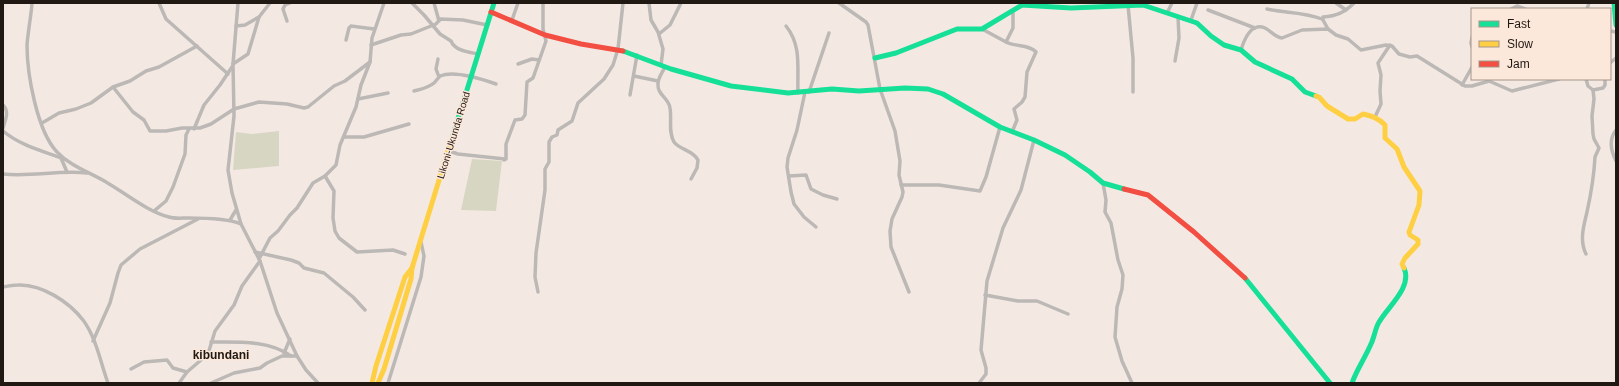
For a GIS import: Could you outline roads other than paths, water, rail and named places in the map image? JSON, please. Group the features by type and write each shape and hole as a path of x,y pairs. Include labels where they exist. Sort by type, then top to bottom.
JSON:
{"main road":[{"name":"Likoni-Ukunda Road","path":"378,383 384,369 411,278 412,268 494,3"},
{"path":"1614,3 1616,25"},
{"path":"875,58 896,53 957,29 982,29 1014,10 1021,4 1149,5 1201,25 1224,45 1241,50 1255,62 1292,79 1305,92 1319,97 1327,106 1348,119 1354,119 1363,114 1375,117 1383,122 1385,128 1385,138 1397,149 1404,168 1420,191 1419,205 1409,232 1410,235 1418,240 1418,244 1405,258 1402,264 1406,273 1405,280 1398,295 1378,324 1371,344 1356,372 1352,383"},
{"path":"491,12 545,35 637,55 663,66 731,86 768,92 798,93 832,89 859,91 880,89 921,89 935,91 951,98 1000,127 1034,140 1070,158 1103,183 1148,194 1232,264 1247,279 1259,296 1272,309 1330,383"},
{"name":"Likoni-Ukunda Road","path":"372,383 376,366 405,277 412,268"},
{"path":"368,383 376,366"},
{"path":"382,383 384,369"}],"street":[{"path":"32,3 27,47 33,96 37,113 50,144 57,152 88,173 154,211 169,217 230,220 241,224"},
{"path":"159,3 166,19 228,74"},
{"path":"238,3 233,65 234,109 228,170 232,193 241,224 260,260 277,313 297,356 306,370 318,383"},
{"path":"194,129 204,105 228,74 233,65 248,54 259,17 270,3"},
{"path":"287,21 283,9 285,5 290,3"},
{"path":"179,383 188,372 208,354 215,332 234,305 242,286 260,260 262,252 270,238 278,231 297,208 313,183 325,176 336,165 339,149 370,62 374,29 384,3"},
{"path":"412,3 431,25 440,34 451,41 452,44 458,48 478,54"},
{"path":"434,3 439,21"},
{"path":"512,20 518,3"},
{"path":"449,151 458,154 505,159 506,144 515,120 522,119 525,115 527,82 533,78 546,41 543,29 543,3"},
{"path":"538,292 535,277 536,253 544,190 545,169 549,162 549,142 552,137 557,135 558,130 572,121 578,103 607,76 613,65 618,50 623,3"},
{"path":"649,3 651,20 659,34 663,52 663,66 658,82 659,92 667,101 670,108 673,141 695,155 698,160 697,168 691,179"},
{"path":"659,34 670,26 681,3"},
{"path":"839,3 867,24 880,89 895,131 900,160 899,175 902,197 892,220 890,242 909,292"},
{"path":"1167,13 1172,3"},
{"path":"1191,20 1197,3"},
{"path":"1336,3 1346,10"},
{"path":"1322,19 1324,17 1330,18 1338,15 1354,3"},
{"path":"1128,5 1133,58 1133,92"},
{"path":"1513,8 1517,6 1522,8"},
{"path":"1267,9 1286,13 1313,15 1322,19 1328,29 1336,35 1348,39 1361,50 1382,44 1390,45 1399,54 1410,57 1418,56 1462,85 1468,87 1489,81 1512,91 1555,80"},
{"path":"1006,42 1013,28 1014,10"},
{"path":"1208,10 1256,28 1265,28 1276,37 1282,38 1302,30 1328,29"},
{"path":"236,26 245,25 259,17"},
{"path":"1175,62 1179,38 1178,17"},
{"path":"371,45 401,35 411,34 436,24 440,19 454,18 487,25"},
{"path":"346,40 349,28 351,26 374,29"},
{"path":"786,26 794,38 797,48 798,93"},
{"path":"1241,50 1247,34 1256,28"},
{"path":"982,29 1006,42 1032,49 1036,52 1027,72 1024,97 1022,102 1015,107 1014,111 1017,120 1012,132"},
{"path":"816,226 801,213 794,204 788,176 788,158 807,92 830,33"},
{"path":"1375,117 1382,104 1380,90 1381,76 1378,63 1390,45"},
{"path":"42,123 59,113 76,109 91,103 113,87 130,81 148,70 159,67 196,46"},
{"path":"630,95 637,55"},
{"path":"438,59 436,69 439,77"},
{"path":"518,64 532,60 539,60"},
{"path":"113,87 133,112 144,120 150,131 166,131 182,128 194,129 208,126 234,109 261,102 287,104 306,108 320,99 334,86 345,81 370,62"},
{"path":"1462,85 1471,69"},
{"path":"414,91 425,88 439,77 449,75 472,76 496,84"},
{"path":"634,76 658,82"},
{"path":"1586,80 1588,86 1594,94 1592,116 1593,134 1598,148 1595,157 1587,214 1583,227 1583,243 1586,254"},
{"path":"1592,90 1603,88 1605,85 1605,80"},
{"path":"358,99 388,94"},
{"path":"3,105 7,110 7,114 3,128"},
{"path":"344,137 364,136 409,124"},
{"path":"901,185 939,185 980,191 986,177 1000,127"},
{"path":"154,211 166,201 174,187 184,154 186,135 189,129"},
{"path":"1616,130 1612,137 1611,149 1616,161"},
{"path":"3,131 33,148 67,160"},
{"path":"979,383 986,374 986,368 981,350 985,295 989,273 1001,235 1021,190 1034,140"},
{"path":"57,152 67,172"},
{"path":"77,172 81,168"},
{"path":"3,174 24,175 67,172 88,173"},
{"path":"788,176 806,175 812,189 823,195 837,199"},
{"path":"325,176 334,191 335,231 339,238 357,252 393,250 404,254"},
{"path":"1103,183 1106,200 1105,212 1111,223 1118,260 1123,275 1122,289 1117,307 1115,337 1122,361 1132,383"},
{"path":"230,220 236,210"},
{"path":"93,341 110,303 121,265 140,249 199,218"},
{"path":"388,383 422,277 424,256 421,241"},
{"path":"255,252 262,252 270,256 291,260 299,263 304,268 324,274 353,297 365,310"},
{"path":"3,287 18,285 42,289 61,300 84,321 108,383"},
{"path":"985,295 1018,301 1037,301 1068,314"},
{"path":"282,356 290,339"},
{"path":"211,342 261,344 276,348 291,356"},
{"path":"211,383 234,374 260,368 267,362 282,356 297,356"},
{"path":"131,369 144,362 167,360 173,368 188,372"}],"district":[{"name":"kibundani","path":"221,355"}]}
